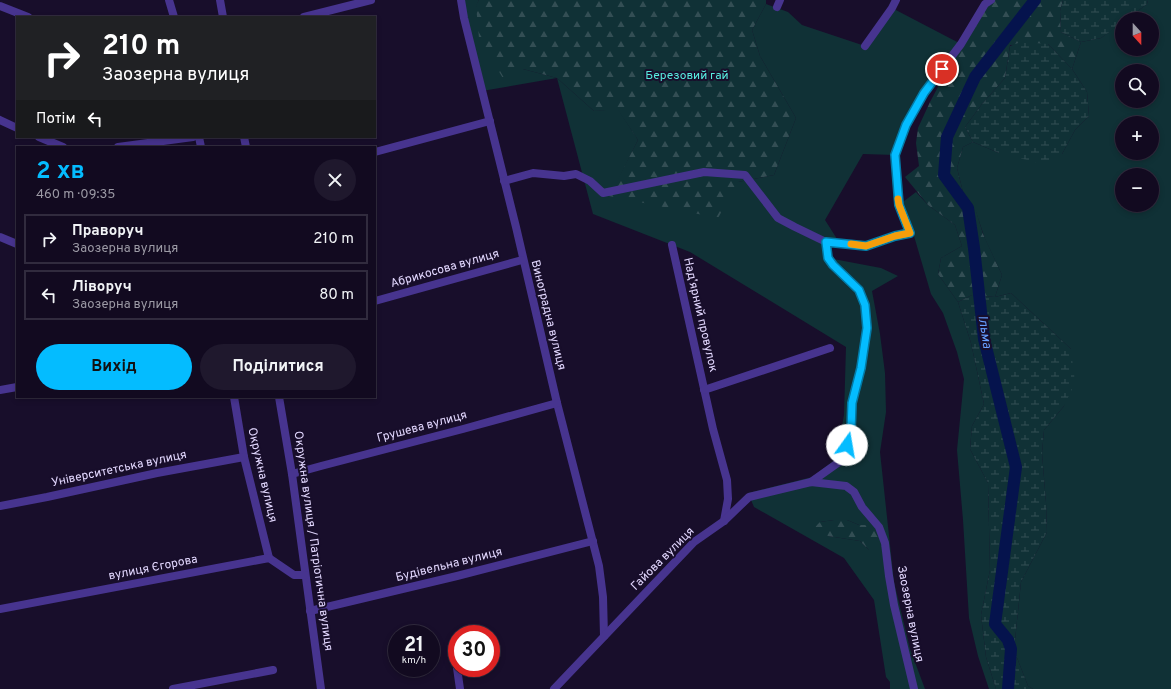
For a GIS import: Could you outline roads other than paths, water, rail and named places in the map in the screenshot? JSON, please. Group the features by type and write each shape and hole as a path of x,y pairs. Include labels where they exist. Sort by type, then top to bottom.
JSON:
{"street":[{"path":"169,0 174,16"},
{"path":"220,0 223,16"},
{"path":"308,16 371,0"},
{"name":"Виноградна вулиця","path":"461,0 465,25 490,121 522,260 593,541 603,597 604,636"},
{"path":"865,46 896,0"},
{"path":"504,181 533,173 564,176 576,174 590,181 603,193 704,172 745,175 778,218 826,242 866,246 895,236 910,233 899,205 895,155 904,128 924,93 961,44 984,4 991,0"},
{"path":"0,6 25,16"},
{"path":"0,120 16,128"},
{"path":"376,152 490,121"},
{"path":"41,138 61,146"},
{"path":"126,146 186,138"},
{"path":"0,237 16,244"},
{"path":"811,482 842,460 851,431 852,403 861,368 867,328 865,305 859,290 833,265 828,258 826,242"},
{"name":"Надʼярний провулок","path":"672,245 713,429 727,480 728,498 724,520"},
{"name":"Абрикосова вулиця","path":"376,301 522,260"},
{"name":"Надʼярний провулок","path":"704,390 830,348"},
{"path":"0,390 16,387"},
{"name":"Окружна вулиця","path":"234,398 244,457 269,558"},
{"name":"Окружна вулиця / Патріотична вулиця","path":"279,398 292,474 320,689"},
{"name":"Грушева вулиця","path":"292,474 557,403"},
{"name":"Університетська вулиця","path":"0,506 157,473 244,457"},
{"name":"Гайова вулиця","path":"554,689 694,542 724,520 749,497 811,482"},
{"name":"Заозерна вулиця","path":"811,482 846,486 854,492 862,507 879,527 885,543 894,605 911,682 914,689"},
{"name":"Будівельна вулиця","path":"310,611 457,576 593,541"},
{"path":"269,558 294,575 306,575"},
{"name":"вулиця Єгорова","path":"0,609 269,558"},
{"path":"173,689 273,670"},
{"path":"458,677 460,689"}],"waterway":[{"name":"Ільма","path":"1008,689 1011,649 1008,640 995,624 1016,467 984,339 968,208 944,175 947,137 975,77 1035,0"}],"park label":[{"name":"Березовий гай","path":"687,76"}]}
